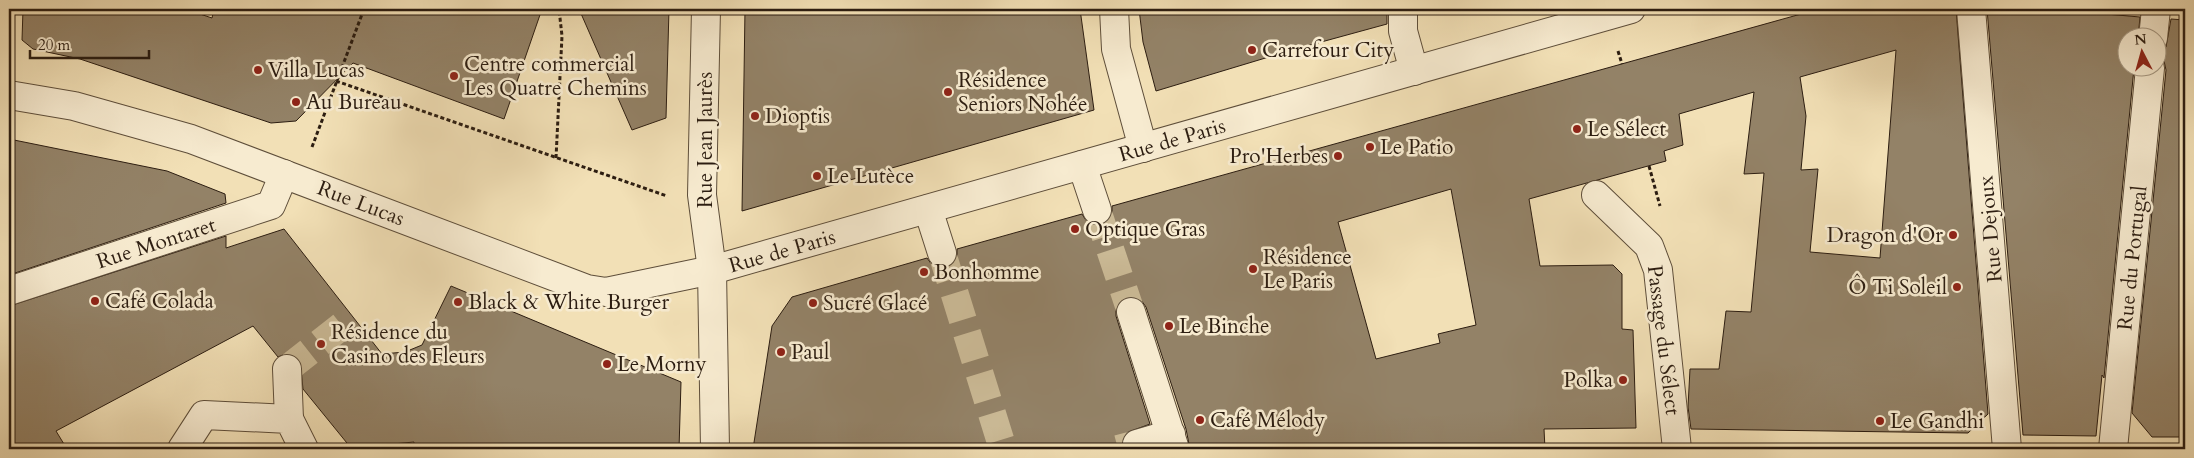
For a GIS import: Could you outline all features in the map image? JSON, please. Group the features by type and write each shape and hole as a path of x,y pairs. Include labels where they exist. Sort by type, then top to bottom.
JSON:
{"street":[{"name":"Rue Jean Jaurès","path":"706,9 702,195 712,270 715,449"},
{"path":"1114,9 1116,49 1143,148"},
{"path":"1403,9 1403,32 1414,71"},
{"name":"Rue de Paris","path":"712,270 1631,9"},
{"name":"Rue Dejoux","path":"1971,9 2007,449"},
{"path":"2154,28 2156,9"},
{"name":"Rue du Portugal","path":"2113,449 2149,78"},
{"name":"Rue Lucas","path":"9,95 74,106 191,139 587,289 606,292 712,270"},
{"path":"1082,165 1097,210"},
{"name":"Rue Montaret","path":"9,291 271,205 284,174"},
{"name":"Passage du Sélect","path":"1596,194 1649,246 1658,270 1677,449"},
{"path":"928,209 942,253"},
{"path":"1131,312 1173,442 1137,444"},
{"path":"288,369 289,419 304,449"},
{"path":"182,449 204,415 289,419"}],"path":[{"path":"312,147 364,9"},
{"path":"556,158 562,36 559,9"},
{"path":"1618,51 1622,64"},
{"path":"336,81 667,196"},
{"path":"1649,166 1662,213"}],"building":[{"path":"23,9 185,9 212,18 214,9 542,9 504,119 353,63 296,121 271,123 80,59 33,49 22,40"},
{"path":"579,9 669,9 666,118 632,130"},
{"path":"745,9 1080,9 1094,110 742,211"},
{"path":"1139,9 1387,9 1387,24 1156,91 1143,42"},
{"path":"1819,9 1956,9 1988,414 1968,433 1691,429 1688,407 1690,369 1719,369 1726,311 1751,312 1764,173 1744,174 1754,92 1679,114 1683,145 1664,151 1666,161 1529,199 1540,266 1613,265 1622,274 1622,329 1633,330 1636,428 1544,429 1545,449 1190,449 1186,429 1146,307 1141,300 1127,297 1120,301 1116,308 1116,316 1150,424 1126,433 1122,441 1122,449 753,449 772,326 792,297 927,258 932,265 938,268 946,268 954,263 957,257 957,249 1082,214 1087,222 1093,225 1101,225 1109,220 1112,214 1112,206","holes":["1896,50 1880,258 1810,252 1818,169 1801,170 1806,116 1800,77","1451,189 1476,325 1438,334 1440,343 1376,359 1338,222"]},
{"path":"1987,9 2107,9 2106,14 2140,17 2139,28 2116,28 2116,78 2133,78 2104,378 2102,375 2096,436 2023,435"},
{"path":"2171,19 2185,20 2185,437 2152,437 2132,413 2166,78 2166,47"},
{"path":"9,139 167,171 225,194 226,203 9,275"},
{"path":"284,229 382,354 405,352 422,345 451,286 681,382 679,449 413,449 414,442 351,448 303,389 300,360 295,355 287,353 278,357 253,326 56,431 67,449 9,449 9,306 226,236 226,248"}],"tunnel":[{"path":"1097,210 1131,312"},
{"path":"942,253 1003,449"},
{"path":"287,369 353,317"},
{"path":"1118,449 1137,444"}],"place":[{"name":"Carrefour City","path":"1252,50"},
{"name":"Villa Lucas","path":"258,70"},
{"name":"Centre commercial Les Quatre Chemins","path":"454,76"},
{"name":"Résidence Seniors Nohée","path":"948,92"},
{"name":"Au Bureau","path":"296,102"},
{"name":"Dioptis","path":"755,116"},
{"name":"Le Sélect","path":"1577,129"},
{"name":"Le Patio","path":"1370,147"},
{"name":"Pro'Herbes","path":"1338,156"},
{"name":"Le Lutèce","path":"817,176"},
{"name":"Optique Gras","path":"1075,229"},
{"name":"Dragon d'Or","path":"1953,235"},
{"name":"Résidence Le Paris","path":"1253,269"},
{"name":"Bonhomme","path":"924,272"},
{"name":"Ô Ti Soleil","path":"1957,287"},
{"name":"Café Colada","path":"95,301"},
{"name":"Black & White Burger","path":"458,302"},
{"name":"Sucré Glacé","path":"813,303"},
{"name":"Le Binche","path":"1169,326"},
{"name":"Résidence du Casino des Fleurs","path":"321,344"},
{"name":"Paul","path":"781,352"},
{"name":"Le Morny","path":"607,364"},
{"name":"Polka","path":"1623,380"},
{"name":"Café Mélody","path":"1200,420"},
{"name":"Le Gandhi","path":"1880,421"}]}
